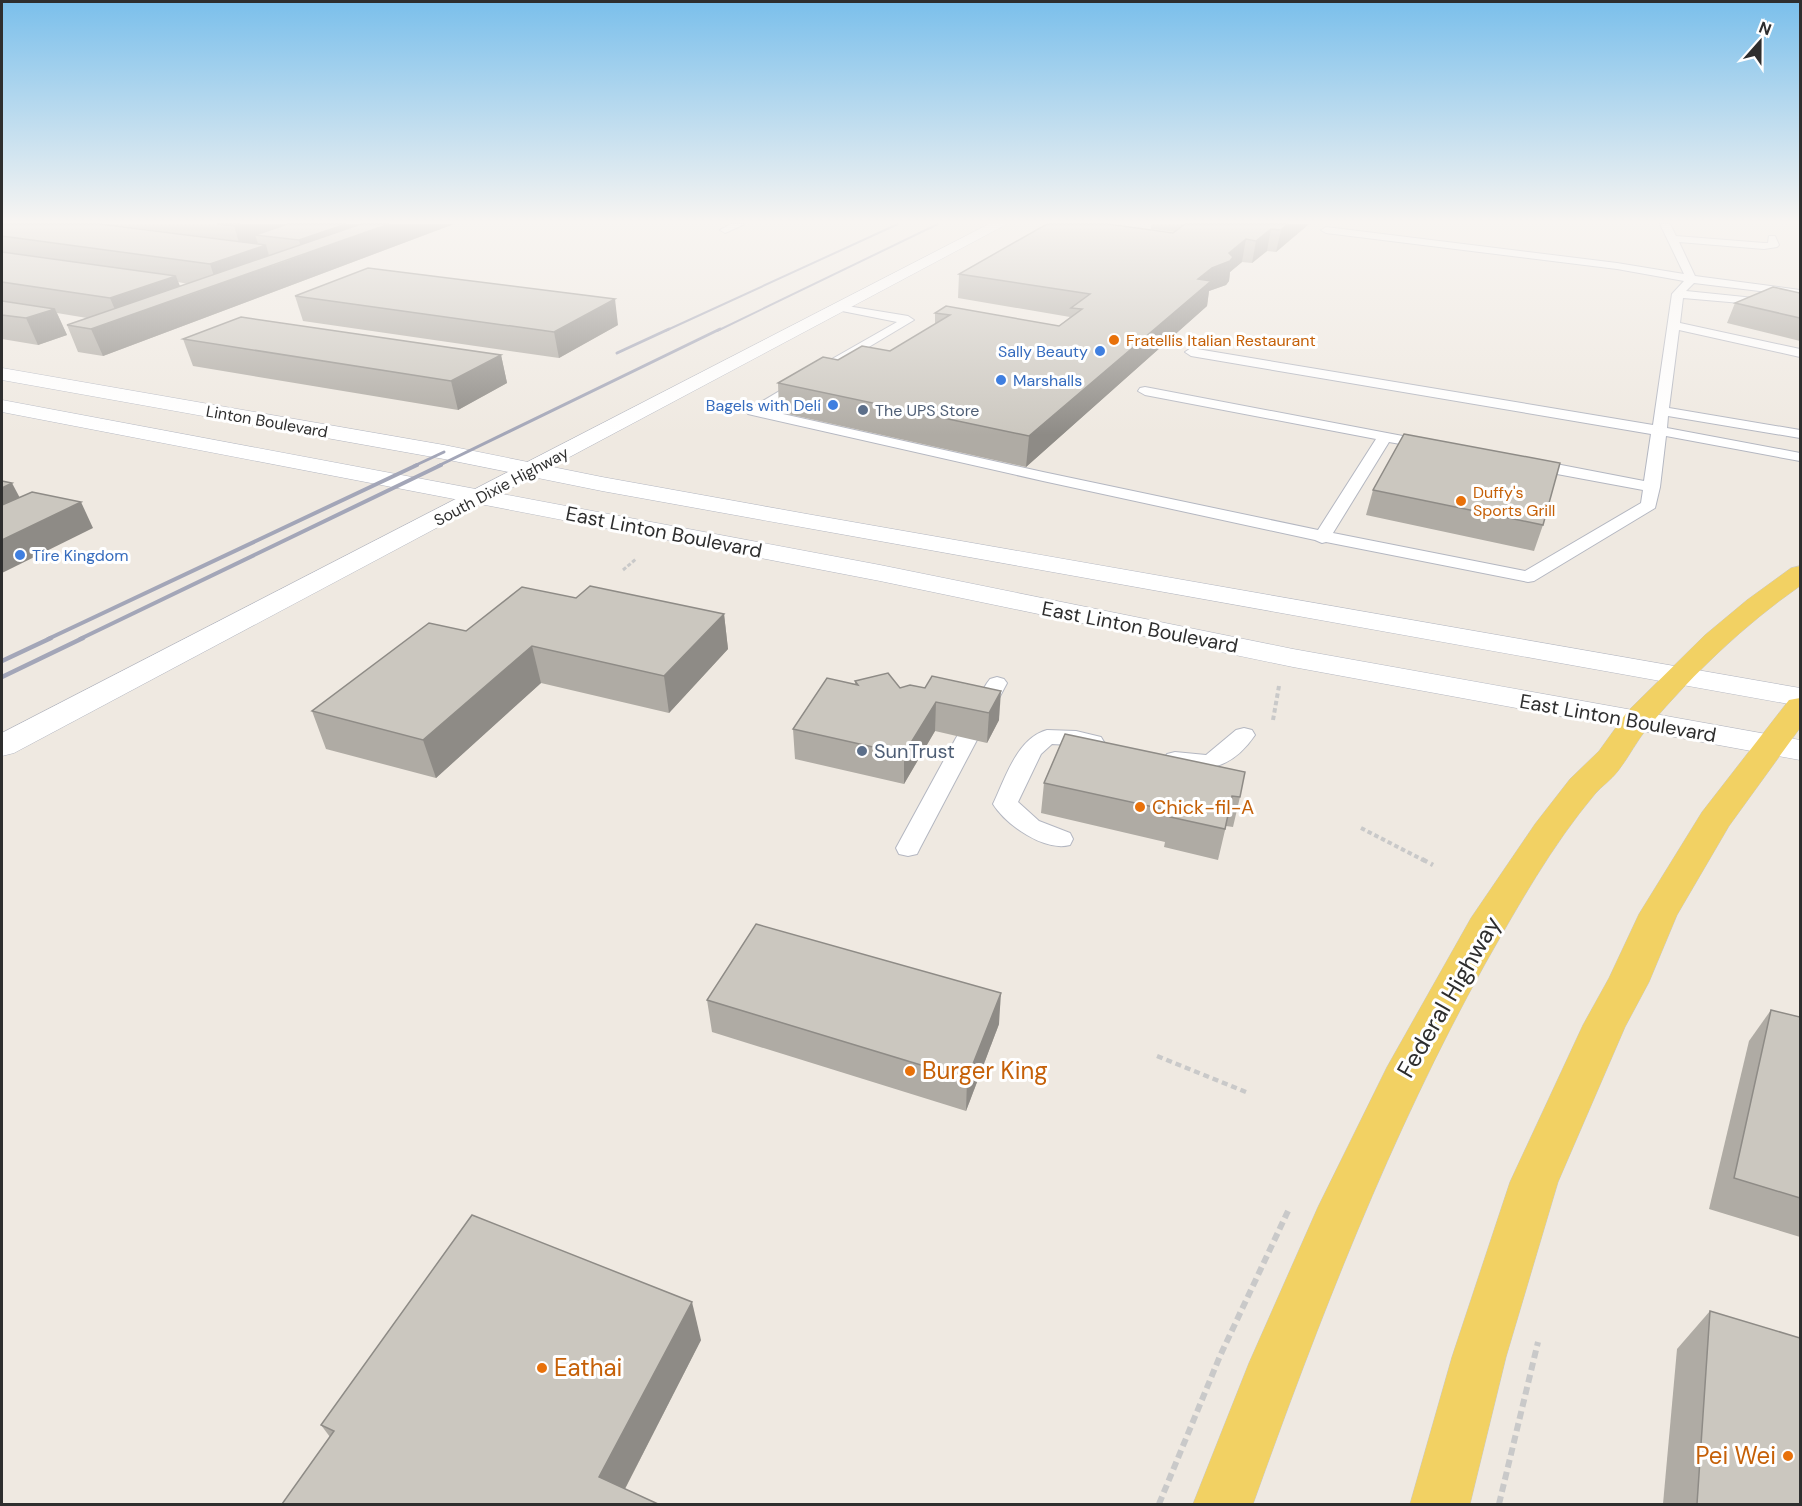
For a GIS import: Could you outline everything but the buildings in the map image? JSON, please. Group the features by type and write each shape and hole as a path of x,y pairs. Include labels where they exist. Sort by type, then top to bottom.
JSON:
{"main road":[{"name":"South Dixie Highway","path":"2,746 867,294"},
{"name":"Linton Boulevard","path":"2,374 444,452 532,470"},
{"path":"2,384 54,384"},
{"name":"Linton Boulevard","path":"2,406 481,496"},
{"name":"East Linton Boulevard","path":"532,470 1800,697"},
{"name":"East Linton Boulevard","path":"481,496 880,573 1305,660 1786,748"},
{"path":"880,573 909,562 985,552"},
{"name":"Federal Highway","path":"1223,1504 1249,1433 1311,1281 1395,1094 1465,963 1527,864 1584,784 1604,767 1636,721 1725,633 1776,590 1800,574"},
{"path":"1440,1504 1479,1358 1534,1182 1604,1025 1628,982 1658,914 1714,820 1786,748 1800,707"}],"lane":[{"path":"841,308 908,320 753,411 1044,478 1322,538 1528,577 1649,505 1678,294"},
{"path":"1681,294 1775,305"},
{"path":"1674,325 1800,353"},
{"path":"1191,352 1660,431 1800,457"},
{"path":"1145,391 1443,448"},
{"path":"1663,411 1800,434"},
{"path":"1322,538 1385,437"},
{"path":"1512,461 1652,487"},
{"path":"979,715 997,683"},
{"path":"1155,755 1200,764 1214,762 1244,735"},
{"path":"1061,839 1030,827 1005,804 1031,751 1047,737 1076,738 1110,745"},
{"path":"908,848 967,738"}],"path":[{"path":"1271,727 1279,685"},
{"path":"1361,828 1433,865"},
{"path":"1157,1056 1246,1092"},
{"path":"1499,1504 1539,1334"}],"railway":[{"path":"665,331 745,294"},
{"path":"717,331 793,294"},
{"path":"617,353 669,329"},
{"path":"438,466 720,329"},
{"path":"414,466 444,452"},
{"path":"48,639 417,465"},
{"path":"80,639 441,465"},
{"path":"2,661 51,638"},
{"path":"2,677 83,638"}],"place":[{"name":"Fratellis Italian Restaurant","path":"1114,340"},
{"name":"Sally Beauty","path":"1100,351"},
{"name":"Marshalls","path":"1001,380"},
{"name":"Bagels with Deli","path":"833,405"},
{"name":"The UPS Store","path":"863,410"},
{"name":"Duffy's Sports Grill","path":"1461,501"},
{"name":"Tire Kingdom","path":"20,555"},
{"name":"SunTrust","path":"862,751"},
{"name":"Chick-fil-A","path":"1140,807"},
{"name":"Burger King","path":"910,1071"},
{"name":"Eathai","path":"542,1368"},
{"name":"Pei Wei","path":"1788,1456"}]}
